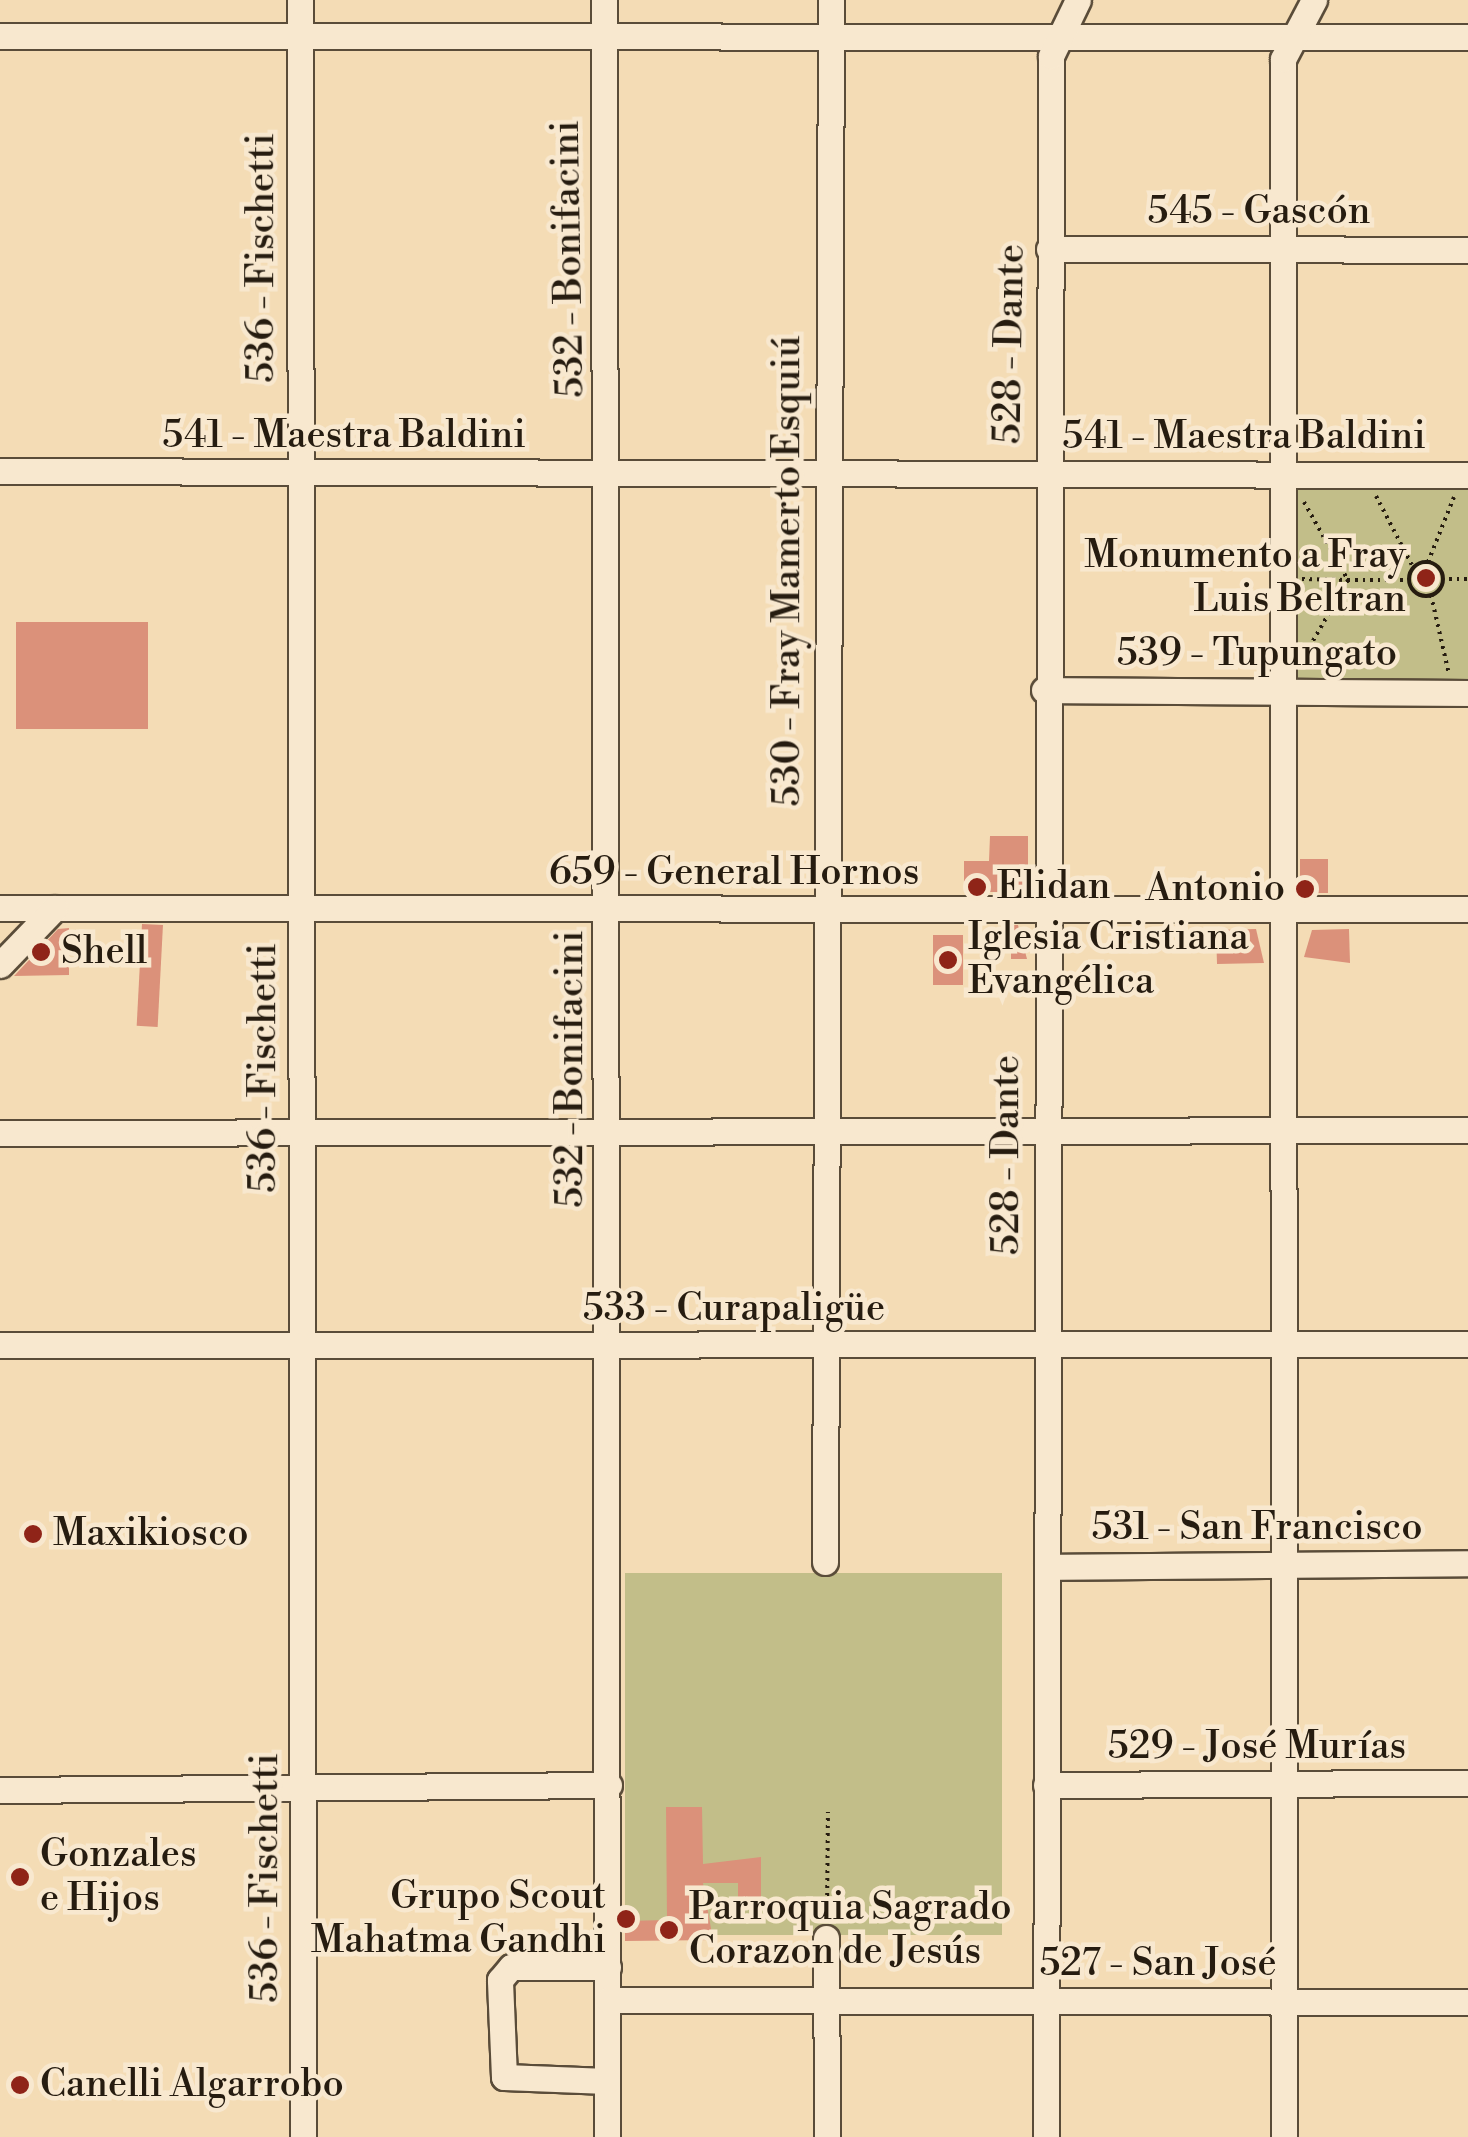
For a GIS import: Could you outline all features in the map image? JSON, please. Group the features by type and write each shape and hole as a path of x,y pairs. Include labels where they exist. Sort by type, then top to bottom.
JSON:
{"street":[{"name":"536 - Fischetti","path":"300,0 303,2137"},
{"name":"532 - Bonifacini","path":"604,0 610,475 607,2137"},
{"name":"530 - Fray Mamerto Esquiú","path":"825,1562 827,38 831,0"},
{"path":"1054,38 1078,0"},
{"path":"1284,2137 1282,909 1288,474 1286,40 1314,0"},
{"path":"0,36 1468,38"},
{"name":"528 - Dante","path":"1046,2137 1044,690 1054,38"},
{"name":"545 - Gascón","path":"1049,249 1468,250"},
{"name":"541 - Maestra Baldini","path":"0,471 1465,475"},
{"name":"539 - Tupungato","path":"1044,690 1461,693"},
{"name":"659 - General Hornos","path":"0,908 1468,909"},
{"path":"0,966 54,908"},
{"path":"0,1133 1045,1126 1468,1130"},
{"name":"533 - Curapaligüe","path":"0,1345 1468,1344"},
{"name":"531 - San Francisco","path":"1048,1566 1468,1564"},
{"name":"529 - José Murías","path":"1046,1785 1468,1783"},
{"path":"0,1790 609,1785"},
{"path":"826,1938 827,2137"},
{"path":"607,2081 504,2077 500,1980 511,1966 608,1967"},
{"name":"527 - San José","path":"608,2000 1468,2002"}],"path":[{"path":"1288,474 1348,580"},
{"path":"1365,474 1413,567 1409,580"},
{"path":"1413,567 1428,562 1465,475"},
{"path":"1428,562 1442,579"},
{"path":"1287,579 1409,580 1431,595 1461,693"},
{"path":"1442,579 1468,579"},
{"path":"1431,595 1442,579"},
{"path":"1302,660 1348,580"},
{"path":"826,1938 828,1812"}],"shaded area":[{"path":"1295,479 1468,479 1468,681 1295,681"},
{"path":"625,1573 1002,1573 1002,1935 625,1935"}],"building":[{"path":"16,622 148,622 148,729 16,729"},
{"path":"990,836 1028,836 1028,892 964,892 964,861 989,861"},
{"path":"1300,859 1328,859 1328,893 1300,893"},
{"path":"142,924 163,925 158,1027 137,1026"},
{"path":"1011,925 1018,925 1027,959 1011,959"},
{"path":"69,928 69,975 14,976 58,929"},
{"path":"1256,929 1264,963 1217,964 1216,930"},
{"path":"1349,929 1350,963 1304,957 1312,930"},
{"name":"Iglesia Cristiana Evangélica","path":"933,935 963,935 963,985 933,985"},
{"path":"666,1807 702,1807 703,1864 761,1857 761,1898 738,1898 738,1883 703,1883 713,1940 625,1941 625,1921 667,1920"}],"place":[{"name":"Monumento a Fray Luis Beltran","path":"1426,578"},
{"name":"Elidan","path":"977,887"},
{"name":"Antonio","path":"1305,889"},
{"name":"Shell","path":"41,952"},
{"name":"Iglesia Cristiana Evangélica","path":"948,960"},
{"name":"Maxikiosco","path":"33,1534"},
{"name":"Gonzales e Hijos","path":"20,1877"},
{"name":"Grupo Scout Mahatma Gandhi","path":"626,1919"},
{"name":"Parroquia Sagrado Corazon de Jesús","path":"669,1930"},
{"name":"Canelli Algarrobo","path":"20,2085"}]}
